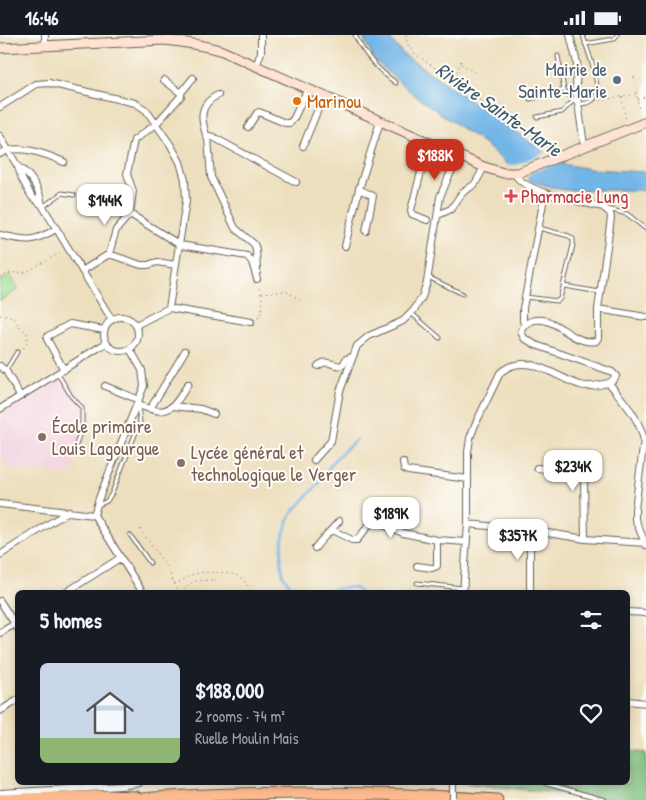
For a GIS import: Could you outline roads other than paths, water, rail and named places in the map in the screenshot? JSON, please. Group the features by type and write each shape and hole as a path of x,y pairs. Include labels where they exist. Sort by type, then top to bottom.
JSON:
{"highway":[{"path":"128,800 213,795 313,793 498,800"},
{"path":"0,799 108,795 158,798"}],"main road":[{"path":"2,47 165,40 220,50 380,122 484,167 503,173 516,173 646,122"}],"street":[{"path":"45,35 46,46"},
{"path":"256,67 261,53 261,35"},
{"path":"570,35 577,63 576,102 584,145"},
{"path":"82,271 109,254 116,230 131,211 133,191 127,174 133,142 156,124 179,99 181,93 193,78"},
{"path":"164,80 181,93"},
{"path":"0,107 36,85 49,83 135,103 146,110 180,162 185,180 186,201 169,308"},
{"path":"248,127 259,112 285,123 290,123 307,90"},
{"path":"131,211 180,245 247,256 252,262 257,279 256,249 254,244 235,228 210,172 208,140 203,129 202,115 209,99 218,95"},
{"path":"303,146 323,97"},
{"path":"345,246 359,189 380,122"},
{"path":"0,136 18,167 29,175 56,229 112,319"},
{"path":"208,140 209,136 213,137 296,182"},
{"path":"427,220 414,216 411,210 429,142"},
{"path":"0,154 8,149 46,154 64,162"},
{"path":"314,460 331,441 340,391 358,346 365,339 403,321 422,297 428,277 440,197 460,156"},
{"path":"438,215 451,209 466,189 475,184 484,167"},
{"path":"463,590 468,524 468,452 470,438 500,373 506,367 521,364 541,368 580,385 609,383 616,376 612,372 536,345 524,338 521,332 525,324 532,321 545,320 572,336 588,341 596,341 599,329 598,309 600,292 611,218 608,209 528,187 516,177 516,173"},
{"path":"359,189 373,195 366,231"},
{"path":"525,324 522,308 526,297 545,193"},
{"path":"0,235 31,241 56,229"},
{"path":"109,254 141,265 148,265 157,261 176,265"},
{"path":"136,325 169,308 251,322"},
{"path":"598,309 646,317"},
{"path":"122,317 136,325 138,330 137,340 130,349 120,351 106,343 104,330 112,319 122,317"},
{"path":"64,370 47,339 48,336 70,324 104,330"},
{"path":"0,409 106,343"},
{"path":"130,349 143,375 144,386 94,515 141,590"},
{"path":"150,409 185,351"},
{"path":"318,366 326,361 340,366 343,365 346,359 352,357"},
{"path":"0,366 6,371 20,397"},
{"path":"468,524 530,530 585,539 646,544 635,519 644,440 634,414 609,383"},
{"path":"173,406 188,384"},
{"path":"104,386 160,412 173,406 201,409 214,414"},
{"path":"403,463 404,469 408,471 468,479"},
{"path":"537,468 576,472 584,479 585,539"},
{"path":"0,504 94,515"},
{"path":"0,555 69,511"},
{"path":"332,530 357,541 374,519 403,533 437,541 466,542"},
{"path":"315,548 339,521"},
{"path":"530,530 530,590"},
{"path":"417,566 437,566 437,541"},
{"path":"70,590 120,558"},
{"path":"0,601 15,624"},
{"path":"630,612 646,613"},
{"path":"0,633 15,626"},
{"path":"630,701 646,703"},
{"path":"0,711 15,702"},
{"path":"0,793 127,785"},
{"path":"452,800 454,785"}],"lane":[{"path":"355,35 379,71 396,83"},
{"path":"537,117 562,111 576,102 591,102 595,99 597,94 595,74 583,35"},
{"path":"585,45 614,39 617,35"},
{"path":"558,56 564,90 576,102"},
{"path":"530,99 564,90"},
{"path":"43,206 62,193 74,195"},
{"path":"89,198 131,211"},
{"path":"608,209 627,214 646,229"},
{"path":"526,297 557,301 560,299 573,245 573,239 569,236 539,229"},
{"path":"428,277 463,294"},
{"path":"564,286 600,292"},
{"path":"411,313 440,338"},
{"path":"6,371 17,352"},
{"path":"58,374 71,397 82,408 82,426 76,445"},
{"path":"96,507 106,501 112,493 140,422 138,403"},
{"path":"130,535 150,563"},
{"path":"417,583 463,590"},
{"path":"551,785 605,800"}],"water":[{"path":"362,35 387,35 403,54 562,164 591,169 646,172 646,190 563,190 533,182 510,167 487,146 417,97 385,70 374,59"}],"waterway":[{"path":"306,590 290,585 283,576 281,559 283,537 287,523 292,513 320,482 334,460 357,439"},
{"path":"331,590 346,587 357,590"}],"place":[{"name":"Mairie de Sainte-Marie","path":"617,80"},
{"name":"Marinou","path":"297,101"},
{"name":"Pharmacie Lung","path":"511,196"},
{"name":"École primaire Louis Lagourgue","path":"42,437"},
{"name":"Lycée général et technologique le Verger","path":"181,463"}],"water label":[{"name":"Rivière Sainte-Marie","path":"499,109"}]}
